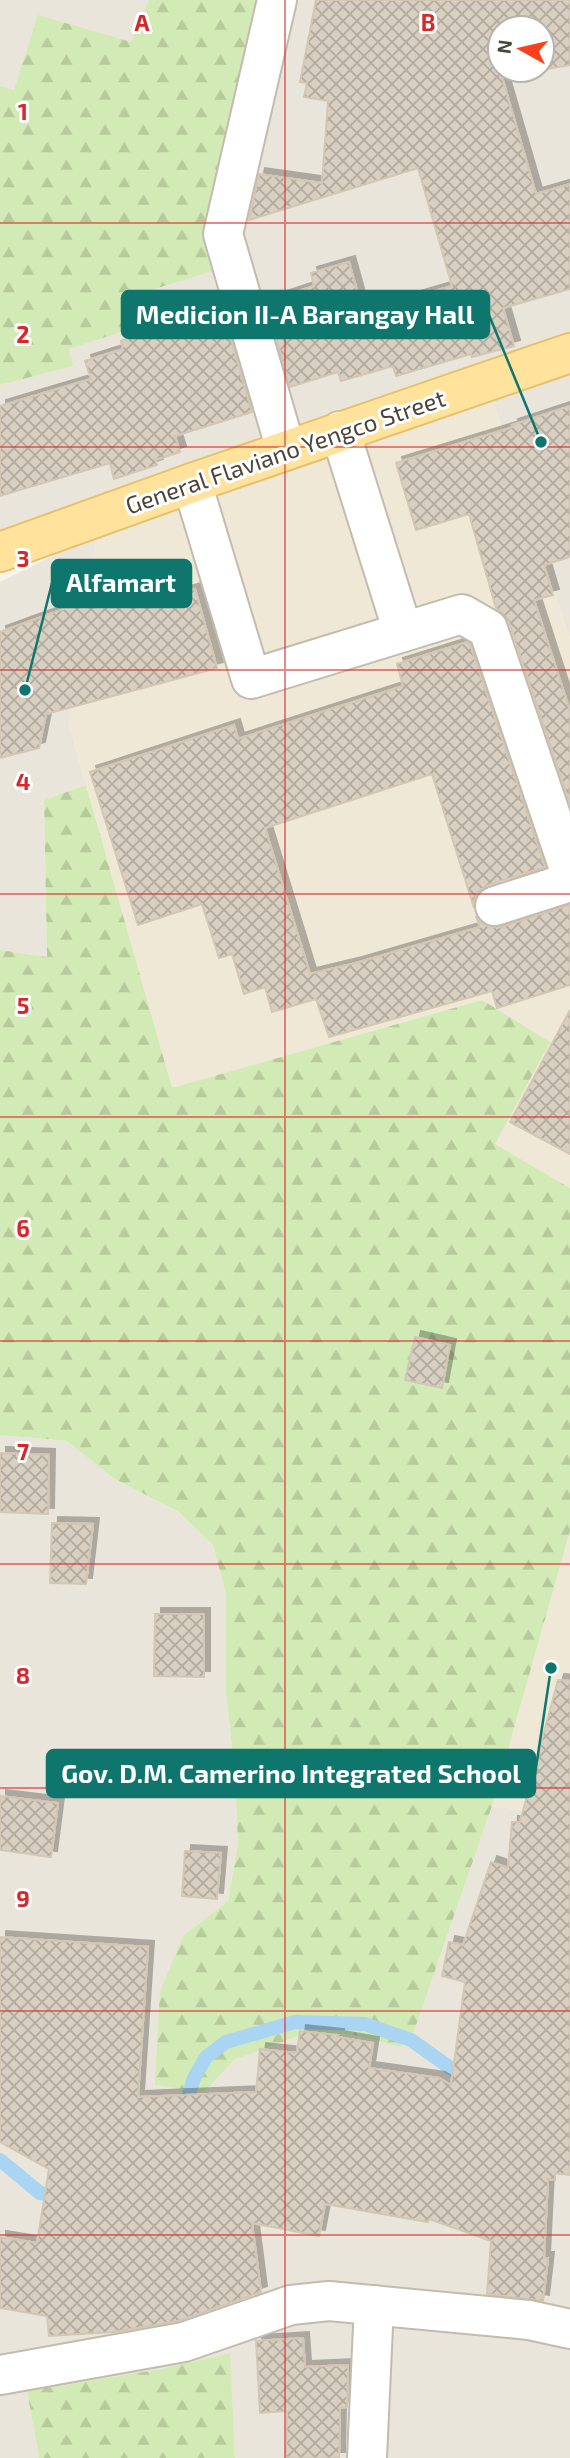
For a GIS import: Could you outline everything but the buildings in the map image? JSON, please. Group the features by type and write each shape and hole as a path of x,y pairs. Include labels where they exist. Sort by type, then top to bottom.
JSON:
{"main road":[{"name":"General Flaviano Yengco Street","path":"0,552 340,431 570,353"}],"street":[{"path":"277,0 223,234 286,450"},
{"path":"340,431 403,632"},
{"path":"192,483 251,679 462,614 488,629 570,872"},
{"path":"495,906 570,882"},
{"path":"0,2375 184,2342 290,2305 329,2301 529,2320 570,2329"},
{"path":"367,2458 374,2305"}],"shaded area":[{"path":"0,0 149,0 131,42 13,90 0,86"},
{"path":"265,0 570,0 570,337 0,540 0,385 72,366 68,349 131,329 121,299"},
{"path":"570,368 570,639 491,394"},
{"path":"491,394 570,639 570,1188 494,1144 549,1042 482,1000 172,1089 69,724 97,534"},
{"path":"97,534 69,724 86,785 44,800 47,957 0,950 0,582"},
{"path":"0,1435 67,1441 113,1478 179,1512 213,1545 226,1594 226,1693 235,1774 238,1843 228,1901 184,1935 159,2047 156,2085 204,2091 234,2060 304,2034 354,2035 401,2047 411,2040 492,1806 570,1816 570,2458 235,2458 229,2353 161,2369 27,2391 39,2458 0,2458"},
{"path":"570,1531 570,1816 492,1806"}],"green space":[{"path":"149,0 265,0 219,269 122,299 131,329 69,349 73,366 0,385 0,86 14,90 38,15 131,42"},
{"path":"86,785 172,1088 482,1000 550,1042 495,1144 570,1188 570,1531 492,1806 411,2040 401,2047 354,2035 304,2034 234,2060 204,2092 155,2085 160,1991 184,1935 228,1901 238,1843 235,1774 226,1693 226,1594 213,1545 179,1512 113,1478 67,1441 0,1435 0,950 47,957 44,800"},
{"path":"230,2353 235,2458 39,2458 27,2391 161,2369"}],"waterway":[{"path":"184,2111 194,2078 206,2057 226,2042 295,2022 365,2024 411,2040 469,2078"},
{"path":"0,2160 40,2193 63,2197"}],"place":[{"name":"Medicion II-A Barangay Hall","path":"541,442"},
{"name":"Alfamart","path":"25,690"},
{"name":"Gov. D.M. Camerino Integrated School","path":"551,1668"}]}
